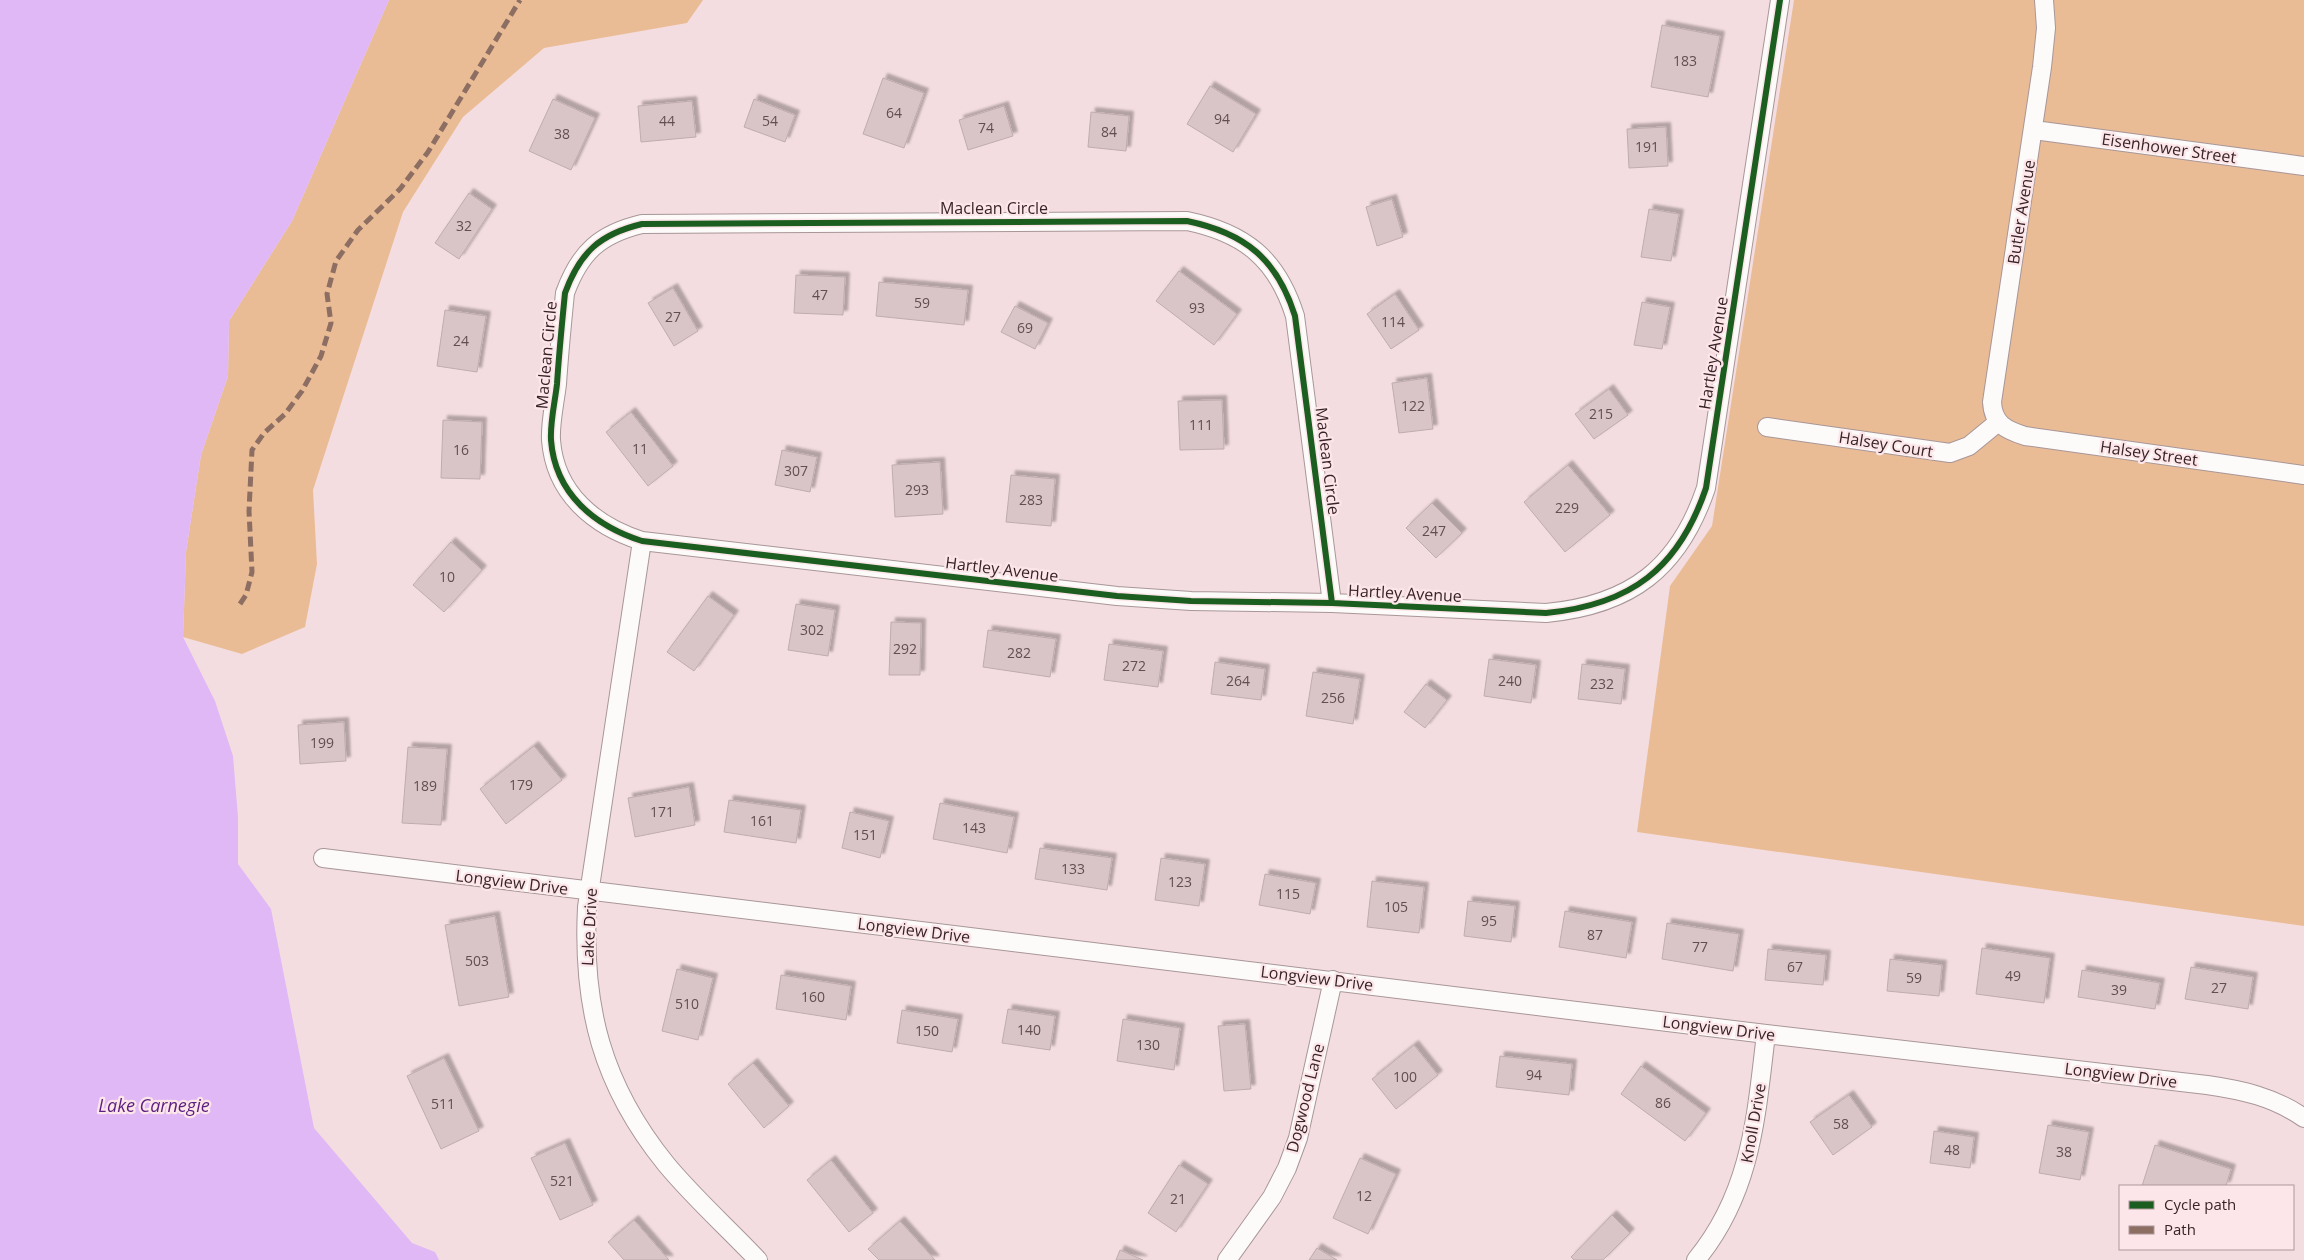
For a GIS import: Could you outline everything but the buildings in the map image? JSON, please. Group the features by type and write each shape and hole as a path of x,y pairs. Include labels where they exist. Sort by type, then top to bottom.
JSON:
{"street":[{"name":"Hartley Avenue","path":"557,466 566,486 581,507 620,534 642,541 1118,596 1191,601 1332,603 1546,613 1575,611 1621,595 1646,580 1682,543 1697,515 1706,488 1780,0"},
{"name":"Butler Avenue","path":"1997,422 1992,414 1992,402 2034,130 2046,28 2044,0"},
{"name":"Eisenhower Street","path":"2034,130 2304,166"},
{"name":"Maclean Circle","path":"557,466 551,440 565,293 573,272 585,254 602,239 623,228 642,224 1187,221 1214,227 1240,239 1259,253 1275,271 1288,293 1295,316 1332,603"},
{"name":"Halsey Court","path":"1766,427 1945,453 1969,446 1997,422"},
{"name":"Halsey Street","path":"1997,422 2008,430 2025,436 2304,475"},
{"name":"Lake Drive","path":"642,541 590,891 585,944 588,985 595,1026 607,1065 622,1098 642,1133 668,1166 758,1260"},
{"name":"Longview Drive","path":"323,858 1766,1034 2238,1089 2269,1099 2304,1118"},
{"name":"Dogwood Lane","path":"1227,1260 1272,1197 1287,1168 1298,1138 1333,980"},
{"name":"Knoll Drive","path":"1696,1260 1728,1210 1743,1176 1754,1136 1766,1034"}],"shaded area":[{"path":"389,0 703,0 687,23 544,48 463,117 403,212 313,490 317,564 305,627 242,654 183,637 186,552 201,455 228,376 229,321 292,221"},
{"path":"1794,0 2304,0 2304,926 1637,832 1670,586 1712,526"}],"water":[{"name":"Lake Carnegie","path":"0,0 389,0 292,221 229,321 228,376 201,455 186,552 183,637 215,701 233,756 238,817 238,864 271,909 314,1128 412,1243 435,1252 439,1260 0,1260"}],"marked path":[{"path":"240,604 246,595 252,572 249,511 252,450 264,433 285,414 302,391 321,356 331,323 327,294 336,261 358,230 400,189 428,152 520,0"}],"cycle path":[{"path":"1332,603 1295,316 1288,296 1268,264 1242,241 1226,233 1187,221 642,224 614,233 593,247 577,266 565,293 557,384 551,426 554,459 560,476 569,492 580,505 594,517 609,526 625,535 642,541 1117,596 1191,601 1332,603 1546,613 1576,609 1627,591 1648,578 1666,561 1682,540 1695,516 1706,488 1780,0"}]}
